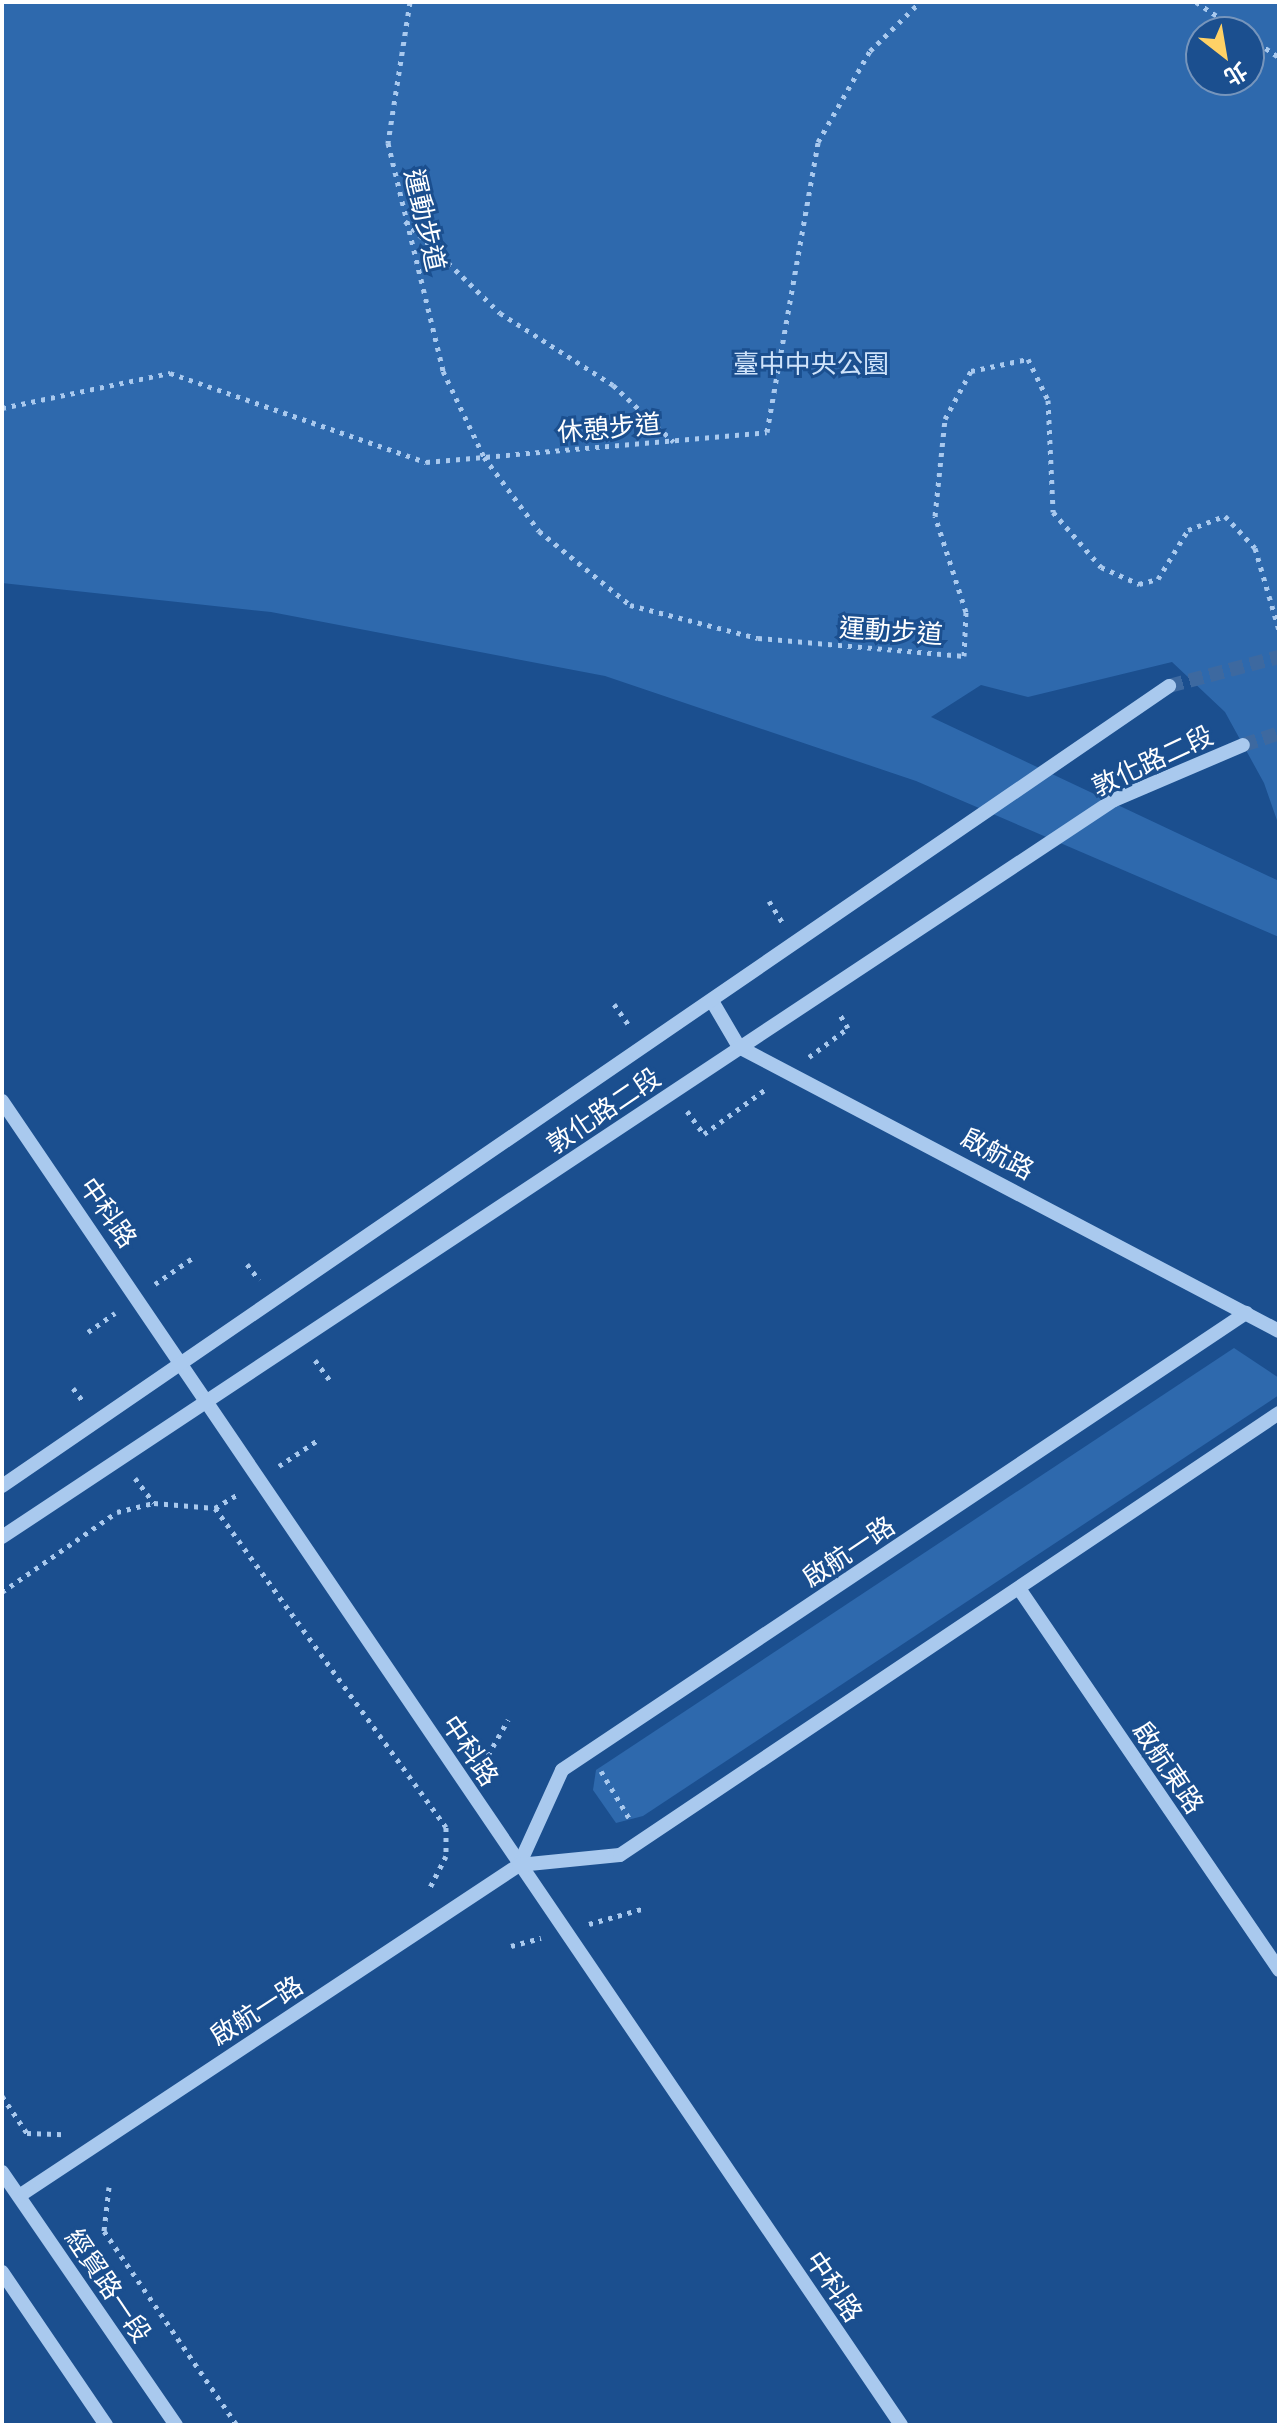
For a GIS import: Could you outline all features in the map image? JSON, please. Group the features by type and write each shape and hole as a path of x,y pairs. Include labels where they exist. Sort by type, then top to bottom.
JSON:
{"street":[{"name":"敦化路二段","path":"2,1486 1169,686"},
{"name":"敦化路二段","path":"2,1537 1114,800 1243,745"},
{"path":"712,1001 739,1047"},
{"name":"啟航路","path":"739,1047 1279,1331"},
{"name":"中科路","path":"2,1101 183,1361 519,1865 901,2425"},
{"name":"啟航一路","path":"519,1865 562,1770 1246,1313"},
{"name":"啟航一路","path":"19,2196 519,1865 620,1855 1020,1590 1279,1413"},
{"name":"啟航東路","path":"1020,1590 1279,1970"},
{"name":"經貿路一段","path":"2,2172 176,2425"},
{"path":"2,2272 106,2425"}],"path":[{"name":"運動步道","path":"410,2 388,143 404,220 443,371 484,457 539,531 630,605 758,638 964,656 966,612 935,516 945,419 971,371 1028,359 1048,400 1053,512 1101,567 1139,584 1158,579 1188,530 1225,516 1255,548 1279,630"},
{"name":"休憩步道","path":"2,408 170,373 426,462 767,432 818,142 870,51 920,2"},
{"path":"1196,2 1217,16"},
{"path":"404,220 500,313 613,385 674,442"},
{"path":"2,1592 117,1512 154,1503 215,1508 446,1827 438,1877 414,1902"},
{"path":"590,1753 643,1839"},
{"path":"2,2096 27,2133 71,2131"},
{"path":"109,2187 104,2231 237,2425"}],"green space":[{"name":"臺中中央公園","path":"2,2 1279,2 1279,826 1264,783 1225,712 1172,662 1028,697 981,685 931,717 1279,881 1279,937 916,781 605,676 271,612 2,583"},
{"path":"1234,1348 1279,1378 1279,1395 643,1816 616,1823 593,1790 596,1770"}],"tunnel":[{"path":"1169,686 1279,657"},
{"path":"1243,745 1279,733"}]}
